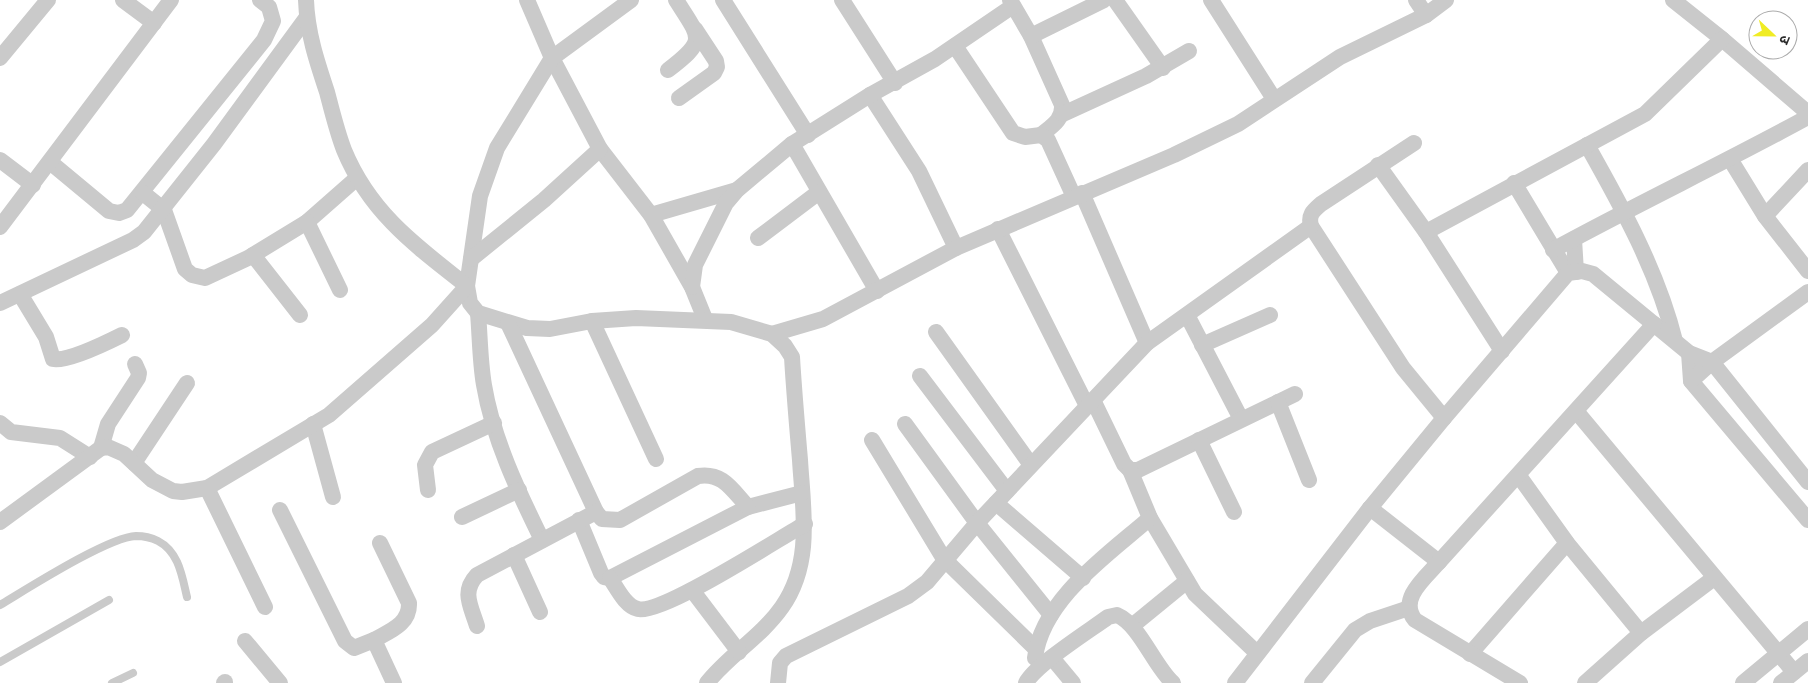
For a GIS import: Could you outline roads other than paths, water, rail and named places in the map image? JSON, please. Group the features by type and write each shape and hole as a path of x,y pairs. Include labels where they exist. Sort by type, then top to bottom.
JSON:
{"street":[{"path":"0,58 48,0"},
{"path":"123,0 154,22"},
{"path":"0,227 171,0"},
{"path":"0,303 133,240 144,232 154,202 264,40 273,21 269,7 260,0"},
{"path":"306,0 311,42 344,149 358,178 381,213 403,236 467,286"},
{"path":"527,0 552,58 600,149 651,215 692,287 706,320"},
{"path":"631,0 552,58 497,148 480,196 467,286 470,303 478,313 527,328 550,329 592,321 636,318 731,322 772,334 785,346 792,357 805,524 803,557 797,580 783,606 768,625 738,652 710,682"},
{"path":"676,0 716,61 717,67 714,73 679,98"},
{"path":"723,0 808,135"},
{"path":"842,0 895,83"},
{"path":"1031,36 1104,0"},
{"path":"1115,0 1163,68"},
{"path":"1210,0 1274,99"},
{"path":"1416,0 1426,15"},
{"path":"772,334 823,319 956,248 1174,155 1238,124 1340,57 1426,15 1446,0"},
{"path":"1553,250 1624,211 1730,159 1808,115 1722,39 1673,0"},
{"path":"692,287 695,265 726,203 737,190 792,144 870,95 895,83 955,46 1012,3 1031,36 1062,105 1063,114"},
{"path":"50,162 114,213 154,202 307,17"},
{"path":"668,70 693,52 696,41 695,29"},
{"path":"1426,232 1645,114 1722,39"},
{"path":"955,46 1013,132 1025,137 1041,134 1058,121 1063,114 1163,68 1190,51"},
{"path":"870,95 919,171 956,248"},
{"path":"1041,134 1048,140 1078,195 1147,343"},
{"path":"1414,142 1312,211 1310,219 1311,226 1403,368 1444,418"},
{"path":"792,144 877,291"},
{"path":"1587,145 1624,211 1669,316 1675,342"},
{"path":"471,259 544,200 600,149"},
{"path":"1730,159 1765,216 1808,271"},
{"path":"0,160 33,185"},
{"path":"1378,165 1426,232 1502,351"},
{"path":"1765,216 1808,170"},
{"path":"154,202 186,269 192,275 205,278 213,276 253,255 307,222 358,178"},
{"path":"1514,183 1553,250 1572,273"},
{"path":"651,215 737,190"},
{"path":"758,238 819,192"},
{"path":"307,222 340,290"},
{"path":"778,683 780,663 786,656 908,596 935,574 944,559 1031,464 1147,343 1311,226"},
{"path":"998,229 1090,403 1124,464 1130,470 1150,518 1187,580 1208,608 1257,653"},
{"path":"1572,273 1574,239"},
{"path":"253,255 300,315"},
{"path":"1235,683 1370,508 1444,418 1572,273 1582,271 1593,274 1675,342 1689,352 1712,362 1808,482"},
{"path":"0,424 11,432 20,435 44,435 60,438 96,452 116,450 134,463 152,480 173,491 182,492 207,488 335,409 425,332 467,286"},
{"path":"1692,382 1712,362 1808,292"},
{"path":"20,294 46,337 52,355 56,360 122,336"},
{"path":"478,313 484,386 494,423 519,490 542,540"},
{"path":"1202,345 1270,314"},
{"path":"1187,315 1241,419"},
{"path":"592,321 656,459"},
{"path":"508,323 596,512 602,519 620,520 698,476 708,474 722,479 748,507"},
{"path":"1520,683 1415,620 1409,613 1408,601 1439,562 1519,476 1654,324"},
{"path":"936,332 1031,464"},
{"path":"1689,352 1692,382 1808,520"},
{"path":"0,522 96,452 108,424 138,378 139,372 135,364"},
{"path":"920,376 1002,497 1083,578"},
{"path":"134,463 187,383"},
{"path":"1130,470 1138,470 1296,394"},
{"path":"1278,402 1309,480"},
{"path":"1576,411 1786,667"},
{"path":"428,490 425,465 432,452 494,423"},
{"path":"313,424 333,497"},
{"path":"905,424 977,523 1051,615"},
{"path":"872,440 944,559 1036,649"},
{"path":"1199,440 1234,512"},
{"path":"1519,476 1567,543 1641,633"},
{"path":"207,488 265,606"},
{"path":"462,517 519,490"},
{"path":"579,520 600,573 604,577 610,578 748,507 802,493"},
{"path":"1370,508 1439,562"},
{"path":"280,510 345,641 354,648 374,640 400,624 409,611 409,603 380,543"},
{"path":"477,626 467,594 469,583 477,575 596,512"},
{"path":"1029,678 1036,649 1051,615 1064,596 1150,518"},
{"path":"610,578 628,604 636,609 654,608 692,590 805,524"},
{"path":"1470,654 1567,543"},
{"path":"514,555 540,612"},
{"path":"1585,683 1641,633 1714,578"},
{"path":"1132,626 1187,580"},
{"path":"692,590 738,652"},
{"path":"1312,683 1355,630 1370,621 1409,608"},
{"path":"1029,678 1108,617 1117,615 1132,626 1165,676 1173,683"},
{"path":"1786,667 1808,629"},
{"path":"374,640 394,683"},
{"path":"245,641 280,683"},
{"path":"1053,659 1073,683"},
{"path":"1743,683 1808,661"}],"lane":[{"path":"0,605 92,553 134,536 158,541 175,558 180,569 187,597"},
{"path":"0,662 109,600"},
{"path":"112,683 133,674"}]}
